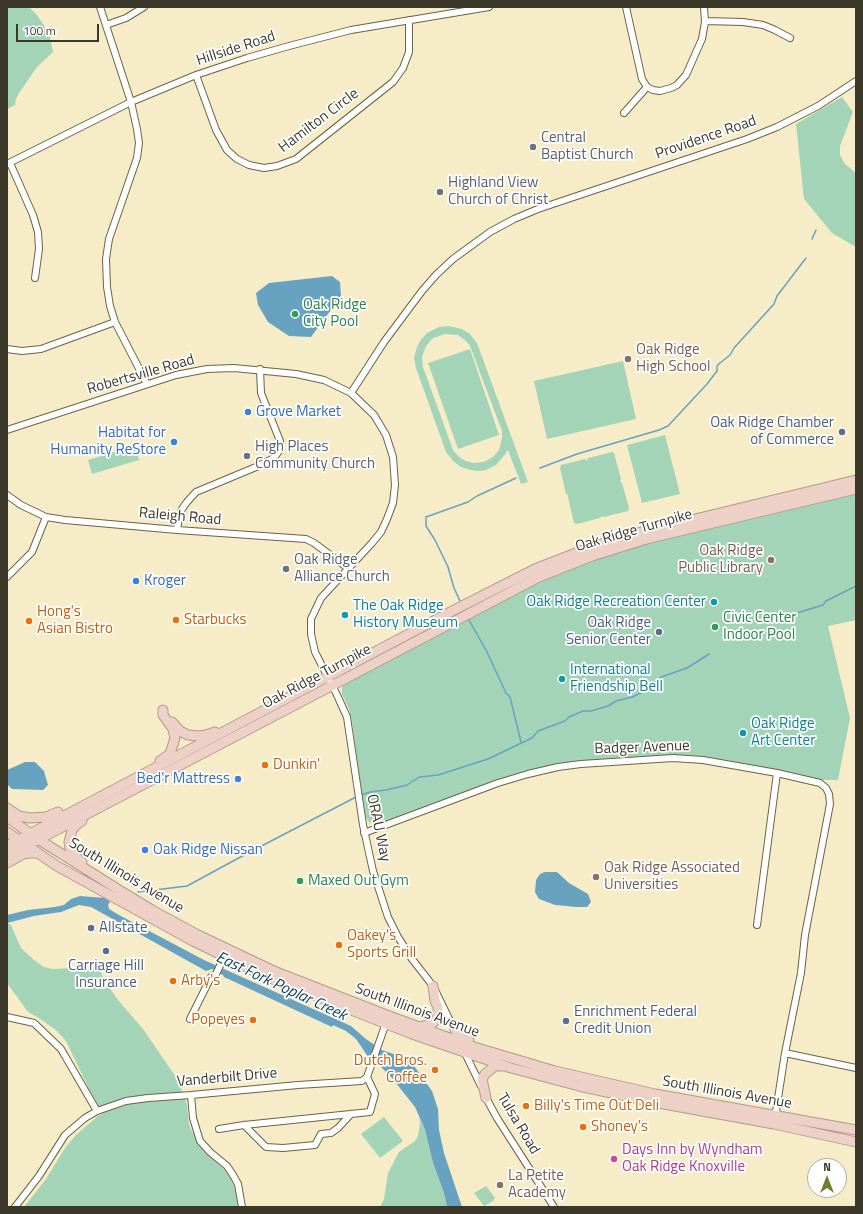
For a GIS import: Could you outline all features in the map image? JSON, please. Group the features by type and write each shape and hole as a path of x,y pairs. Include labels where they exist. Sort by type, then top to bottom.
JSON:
{"highway":[{"path":"805,492 823,483 856,476"},
{"name":"Oak Ridge Turnpike","path":"7,846 18,840 34,836 115,799 517,578 568,556 629,535 856,480"},
{"name":"Oak Ridge Turnpike","path":"7,856 26,846 34,836 119,787 270,708 330,681 539,577 592,556 665,534 856,489"},
{"path":"7,808 19,816 28,818 46,817 119,787 143,770 167,757 170,754 174,743 174,734 173,729 163,715 163,710 180,731 188,736 198,736 206,735 240,719 270,708"},
{"path":"109,884 98,872 76,857 70,849 69,842 72,830 76,825 98,813 115,799"},
{"name":"South Illinois Avenue","path":"7,816 34,836 109,884 152,910 228,950 387,1020 465,1052 511,1068 619,1095 775,1120 856,1130"},
{"name":"South Illinois Avenue","path":"7,832 57,866 191,940 223,960 265,976 387,1020 419,1027 474,1047 555,1071 775,1120 856,1142"},
{"path":"7,863 26,853 36,853"},
{"path":"419,1027 430,1025 436,1020 438,1007 435,1001 433,986"},
{"path":"455,1030 470,1041 521,1057 555,1071"},
{"path":"486,1098 482,1079 485,1074 495,1066 511,1068"}],"street":[{"path":"100,7 131,102 139,143 137,158 112,228 106,259 106,287 115,322 127,348 147,384"},
{"path":"106,25 126,18 144,7"},
{"name":"Hillside Road","path":"8,164 131,102 196,75 293,44 349,31 489,7"},
{"path":"626,7 642,79 647,87 660,91 677,85 686,75 702,39 705,21 704,7"},
{"name":"Hamilton Circle","path":"196,75 218,135 227,150 237,159 249,165 264,168 277,166 296,159 393,82 403,68 409,52 409,20"},
{"path":"705,21 743,22 763,25 790,38"},
{"name":"Providence Road","path":"351,393 384,342 422,291 453,258 490,232 514,219 538,209 747,139 777,127 818,106 856,81"},
{"path":"624,113 647,87"},
{"path":"8,164 33,215 38,232 39,249 35,278"},
{"path":"7,349 22,351 40,349 115,322"},
{"name":"Robertsville Road","path":"7,430 176,375 207,369 260,369 296,374 324,380 351,393 374,415 386,435 393,458 395,485 393,503 381,532 372,544 321,598 311,619 310,627 313,646 330,681"},
{"path":"177,530 182,509 196,492 256,467 274,458 279,451 280,442 261,393 260,369"},
{"name":"Raleigh Road","path":"7,495 21,506 46,517 65,520 306,539 314,543 348,568"},
{"path":"7,577 32,552 46,517"},
{"name":"ORAU Way","path":"330,681 347,717 358,800 364,833 379,893 388,917 398,937 412,959 433,986 465,1052"},
{"name":"Badger Avenue","path":"364,833 498,783 558,767 581,764 673,758 702,760 777,773 820,783 826,788 829,794 830,804 805,934 801,973 785,1053 775,1120"},
{"path":"757,925 777,773"},
{"path":"190,1019 211,977 216,974 223,960"},
{"path":"7,1017 34,1022 61,1049 97,1110"},
{"path":"219,1129 370,1112 375,1094 364,1079 372,1063 387,1020"},
{"name":"Tulsa Road","path":"465,1052 486,1098 554,1207"},
{"path":"785,1053 856,1068"},
{"name":"Vanderbilt Drive","path":"15,1207 39,1176 65,1135 97,1110 126,1101 148,1098 364,1079"},
{"path":"191,1095 193,1118 200,1141 210,1152 227,1166 233,1175 238,1184 242,1207"},
{"path":"244,1125 266,1147 283,1148 315,1145 321,1134 331,1133 351,1114"}],"green space":[{"path":"7,7 29,7 37,15 49,33 53,52 37,67 19,93 15,105 7,109"},
{"path":"842,97 853,112 840,146 840,155 845,164 856,173 856,247 832,233 804,199 796,124"},
{"path":"448,326 462,329 470,334 477,343 528,482 521,484 508,450 496,465 486,470 478,471 461,467 453,461 446,452 416,368 414,358 420,341 427,333 439,327","holes":["445,334 458,335 470,346 502,431 499,450 493,457 484,462 473,463 466,461 459,457 453,450 423,367 422,357 426,346 433,338"]},
{"path":"470,349 499,435 458,449 428,363"},
{"path":"623,361 636,419 547,439 534,381"},
{"path":"665,435 680,494 642,503 627,445"},
{"path":"135,446 139,460 92,474 88,460"},
{"path":"612,452 614,453 621,479 620,481 622,483 629,508 628,511 604,517 602,516 600,518 577,524 574,523 560,468 561,465 585,459 587,461 588,458"},
{"path":"856,492 856,620 828,626 850,718 838,780 820,780 702,757 536,769 382,825 374,825 366,818 352,721 349,709 342,694 342,688 345,681 542,578 592,558 643,543"},
{"path":"7,923 11,925 21,948 44,967 52,969 95,967 100,970 104,980 118,1000 143,1029 178,1080 187,1105 189,1125 199,1146 225,1170 230,1177 236,1191 238,1207 24,1207 46,1179 65,1148 76,1135 103,1113 89,1089 66,1041 56,1030 28,1012 7,983"},
{"path":"384,1117 403,1141 380,1158 361,1134"},
{"path":"419,1118 425,1130 433,1163 444,1193 447,1207 380,1207 384,1199 388,1173 399,1152 415,1141 418,1136 420,1124"},
{"path":"486,1186 495,1198 493,1201 484,1206 474,1193"}],"water":[{"name":"Oak Ridge City Pool","path":"332,276 340,282 341,296 311,337 289,336 268,322 258,305 256,293 269,283"},
{"path":"25,762 35,762 44,771 48,785 43,790 12,789 7,784 7,770"},
{"path":"545,872 557,872 569,883 588,894 591,902 587,907 576,907 555,905 539,899 535,892 536,880 540,874"},
{"name":"East Fork Poplar Creek","path":"80,896 105,898 110,902 108,905 109,909 119,915 204,960 351,1026 382,1050 402,1057 412,1063 432,1091 438,1109 439,1130 444,1153 462,1207 447,1207 444,1193 433,1163 425,1130 415,1107 392,1078 378,1064 369,1058 356,1039 346,1031 333,1025 332,1027 224,977 212,969 206,971 91,907 79,905 61,912 34,916 7,923 7,915 28,910 64,905 71,899"}],"waterway":[{"path":"812,239 816,230"},
{"path":"540,468 577,454 668,426 707,384 717,371 717,366 730,355 734,348 774,304 777,296 806,258"},
{"path":"460,601 454,588 448,567 435,540 426,526 426,517 468,502 477,496 516,478"},
{"path":"797,613 823,605 826,601 856,586"},
{"path":"469,620 487,652 506,693 510,697 521,742"},
{"path":"361,795 407,785 419,777 438,775 488,759 532,738 538,731 565,721 569,717 583,711 591,711 608,706 616,701 632,697 645,691 661,677 687,668 709,654"},
{"path":"138,892 187,886 356,797"}],"place":[{"name":"Central Baptist Church","path":"533,147"},
{"name":"Highland View Church of Christ","path":"440,192"},
{"name":"Oak Ridge City Pool","path":"295,314"},
{"name":"Oak Ridge High School","path":"628,359"},
{"name":"Grove Market","path":"248,412"},
{"name":"Oak Ridge Chamber of Commerce","path":"842,432"},
{"name":"Habitat for Humanity ReStore","path":"174,442"},
{"name":"High Places Community Church","path":"247,456"},
{"name":"Oak Ridge Public Library","path":"771,560"},
{"name":"Oak Ridge Alliance Church","path":"286,569"},
{"name":"Kroger","path":"136,581"},
{"name":"Oak Ridge Recreation Center","path":"714,602"},
{"name":"The Oak Ridge History Museum","path":"345,615"},
{"name":"Starbucks","path":"176,620"},
{"name":"Hong's Asian Bistro","path":"29,621"},
{"name":"Civic Center Indoor Pool","path":"715,627"},
{"name":"Oak Ridge Senior Center","path":"659,632"},
{"name":"International Friendship Bell","path":"562,679"},
{"name":"Oak Ridge Art Center","path":"743,733"},
{"name":"Dunkin'","path":"265,765"},
{"name":"Bed'r Mattress","path":"238,779"},
{"name":"Oak Ridge Nissan","path":"145,850"},
{"name":"Oak Ridge Associated Universities","path":"596,877"},
{"name":"Maxed Out Gym","path":"300,881"},
{"name":"Allstate","path":"91,928"},
{"name":"Oakey's Sports Grill","path":"339,945"},
{"name":"Carriage Hill Insurance","path":"106,951"},
{"name":"Arby's","path":"173,981"},
{"name":"Popeyes","path":"253,1020"},
{"name":"Enrichment Federal Credit Union","path":"566,1021"},
{"name":"Dutch Bros. Coffee","path":"435,1070"},
{"name":"Billy's Time Out Deli","path":"526,1106"},
{"name":"Shoney's","path":"583,1127"},
{"name":"Days Inn by Wyndham Oak Ridge Knoxville","path":"614,1159"},
{"name":"La Petite Academy","path":"500,1185"}]}
